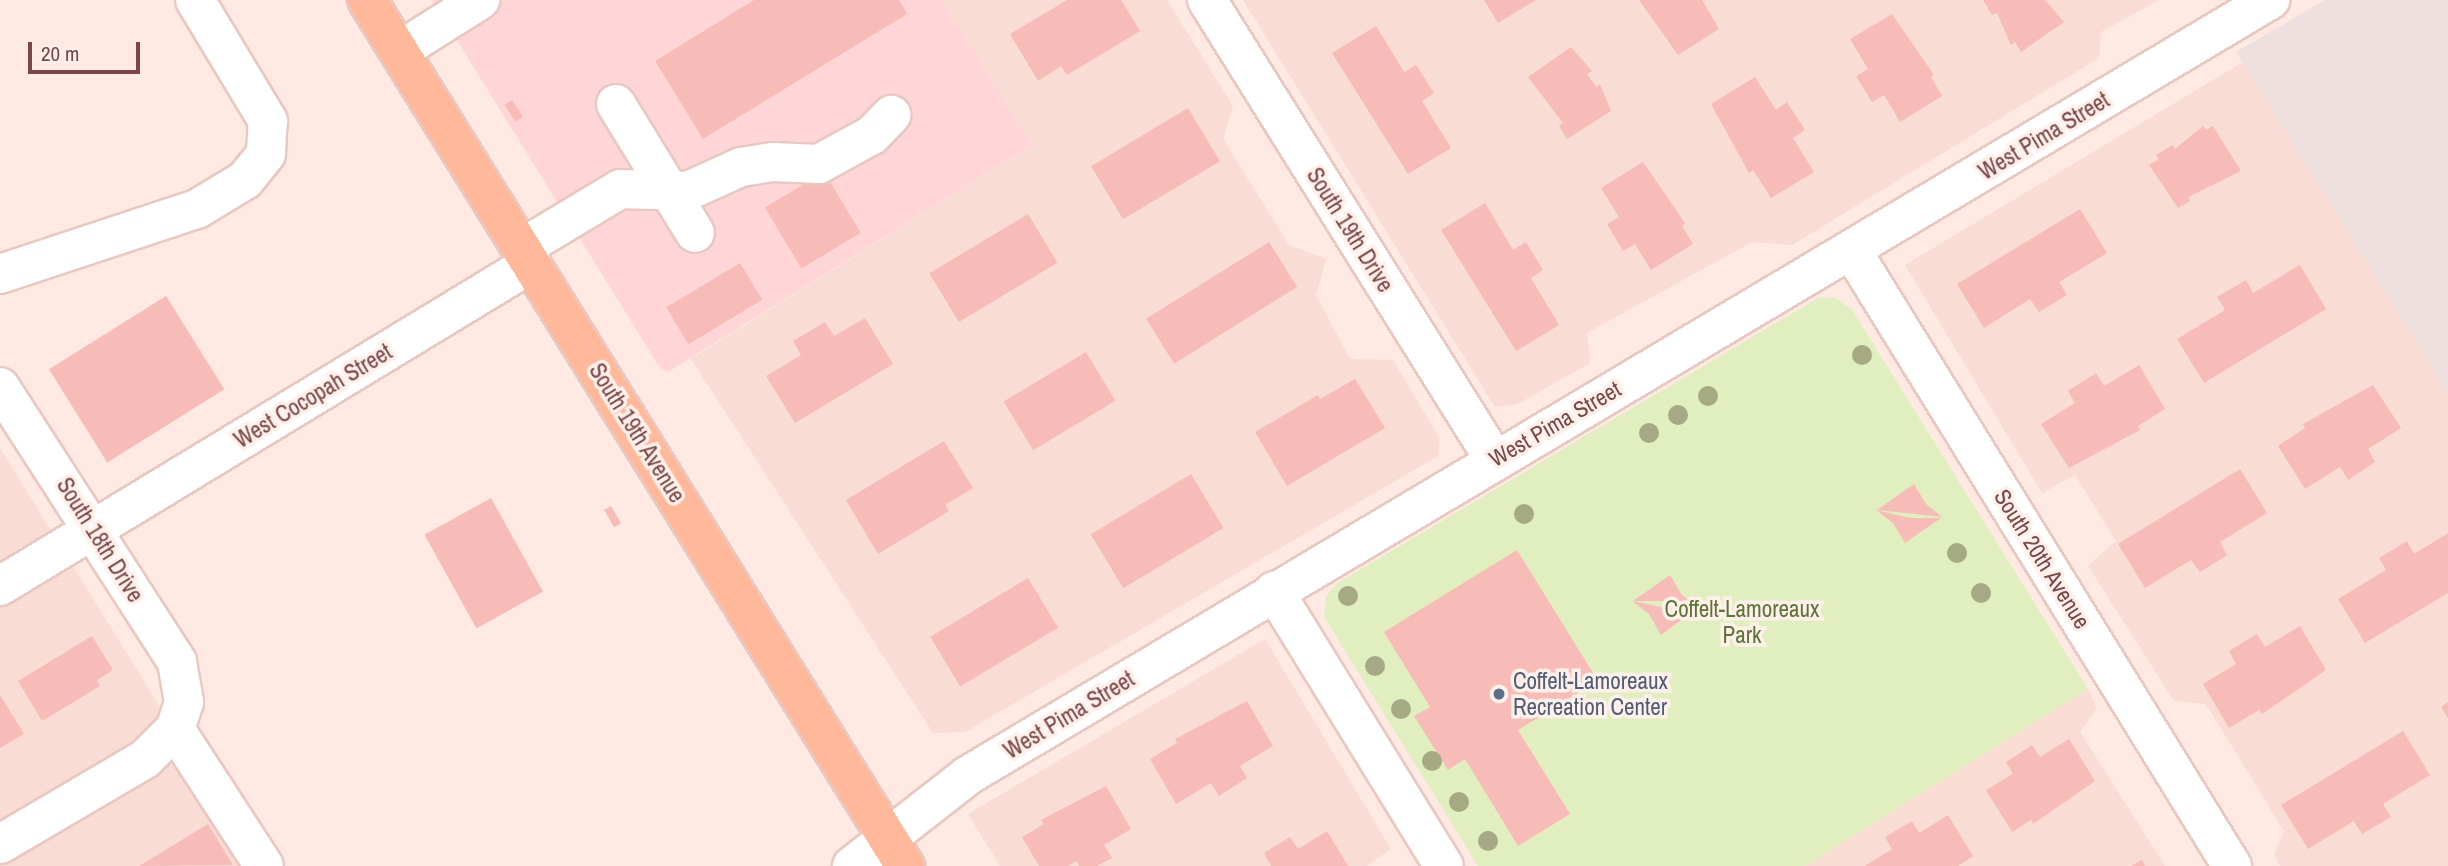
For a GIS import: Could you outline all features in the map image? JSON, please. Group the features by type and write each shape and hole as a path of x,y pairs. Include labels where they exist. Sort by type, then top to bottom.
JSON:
{"main road":[{"name":"South 19th Avenue","path":"367,0 896,852"}],"street":[{"path":"0,274 197,209 245,180 266,154 268,121 195,0"},
{"path":"399,51 480,0"},
{"name":"South 19th Drive","path":"1207,0 1494,459"},
{"name":"West Pima Street","path":"852,866 896,852 968,776 1494,459 1852,251 2270,0"},
{"path":"616,104 695,233"},
{"name":"West Cocopah Street","path":"0,586 94,530 527,256 620,189 688,191 741,167 773,162 819,164 872,135 891,114"},
{"name":"South 20th Avenue","path":"1852,251 2232,866"},
{"name":"South 18th Drive","path":"0,387 177,662 180,715"},
{"path":"1274,591 1444,866"},
{"path":"0,844 145,759 180,715 264,866"}],"shaded area":[{"path":"432,0 942,0 1032,145 668,372 660,368"},
{"path":"942,0 1167,0 1233,106 1223,139 1289,245 1326,259 1316,295 1350,359 1393,360 1440,439 1438,456 965,732 933,733 691,359 1032,145"},
{"path":"1243,0 2159,0 2101,32 2099,58 1792,245 1752,242 1587,333 1590,363 1518,404 1495,407"},
{"path":"2325,0 2448,0 2448,393 2236,52"},
{"path":"2243,62 2448,393 2448,866 2280,866 2274,855 2284,831 2206,704 2174,701 2088,566 2116,541 2075,475 2042,493 1905,265"},
{"path":"0,448 258,866 0,866"},
{"path":"1265,639 1391,849 1367,866 1000,866 968,814"},
{"path":"2088,689 2097,708 2080,732 2165,866 1805,866"}],"green space":[{"name":"Coffelt-Lamoreaux Park","path":"1834,297 1852,310 2088,689 1805,866 1478,866 1324,617 1326,596 1339,582 1818,298"}],"building":[{"path":"754,0 899,0 907,14 703,139 655,61"},
{"path":"1067,0 1121,0 1140,31 1067,75 1061,66 1038,81 1010,34"},
{"path":"1484,0 1536,0 1498,23"},
{"path":"1639,0 1702,0 1719,29 1678,55"},
{"path":"1983,0 2045,0 2064,22 2021,52 2015,42 2011,45 1997,13 1992,15"},
{"path":"1892,14 1934,75 1931,77 1942,96 1900,122 1884,95 1872,102 1856,76 1868,69 1850,39"},
{"path":"1376,26 1404,72 1416,65 1434,93 1422,101 1451,148 1408,174 1332,53"},
{"path":"1571,47 1592,71 1587,74 1596,87 1600,84 1611,111 1567,139 1559,126 1563,123 1528,77"},
{"path":"1755,77 1776,110 1787,102 1805,130 1793,138 1814,172 1771,198 1753,170 1749,173 1711,104"},
{"path":"512,100 523,117 515,122 504,105"},
{"path":"1188,108 1220,161 1123,219 1091,166"},
{"path":"2203,126 2206,130 2213,126 2241,171 2188,197 2190,201 2178,208 2149,165 2159,159 2156,155 2173,145 2175,149"},
{"path":"1643,162 1685,223 1682,226 1693,244 1651,270 1635,244 1623,251 1607,224 1619,217 1601,188"},
{"path":"824,172 861,233 801,268 765,208"},
{"path":"1485,203 1513,250 1526,242 1543,270 1531,278 1559,325 1516,351 1441,230"},
{"path":"2080,209 2107,253 2059,282 2067,295 2039,312 2030,299 1984,328 1957,284"},
{"path":"1028,214 1057,263 959,322 929,273"},
{"path":"1269,242 1297,287 1174,364 1146,319"},
{"path":"740,263 762,300 688,344 666,307"},
{"path":"2300,265 2326,309 2204,383 2177,339 2225,310 2217,297 2246,280 2253,293"},
{"path":"166,296 224,389 107,462 49,369"},
{"path":"865,318 893,364 795,423 766,376 801,355 793,341 825,322 834,336"},
{"path":"1086,352 1115,401 1033,450 1004,401"},
{"path":"2139,365 2165,409 2138,426 2140,430 2069,468 2041,424 2075,403 2068,391 2096,373 2104,386"},
{"path":"1355,379 1385,428 1287,486 1255,432 1318,395 1320,399"},
{"path":"2373,385 2401,428 2368,449 2375,462 2348,480 2340,467 2305,489 2278,446 2305,428 2303,424"},
{"path":"944,441 973,488 945,505 949,511 878,554 846,500"},
{"path":"2240,469 2267,513 2220,542 2227,555 2200,572 2191,560 2145,588 2118,544"},
{"path":"1191,474 1223,528 1123,588 1091,534"},
{"path":"1914,484 1926,504 1942,517 1877,510"},
{"path":"491,498 543,592 476,628 425,535"},
{"path":"611,506 621,523 614,527 604,510"},
{"path":"1876,510 1910,518 1941,518 1905,543 1893,523"},
{"path":"2448,533 2448,593 2365,643 2338,599 2386,570 2379,558 2407,541 2414,554"},
{"name":"Coffelt-Lamoreaux Recreation Center","path":"1517,550 1598,681 1518,730 1570,814 1518,846 1465,759 1448,770 1414,716 1430,707 1384,632"},
{"path":"1670,575 1682,595 1699,608 1664,601 1633,601"},
{"path":"1028,578 1058,628 960,686 930,637"},
{"path":"1632,601 1666,608 1697,608 1661,635 1649,614"},
{"path":"2300,626 2326,670 2262,714 2259,710 2229,728 2203,684 2236,664 2229,651 2257,634 2265,647"},
{"path":"92,636 113,670 97,680 100,686 42,721 18,681"},
{"path":"0,695 24,734 0,748"},
{"path":"1247,701 1273,746 1240,766 1247,778 1219,796 1211,783 1176,804 1150,759 1177,743 1175,739"},
{"path":"2448,702 2448,718 2441,707"},
{"path":"2403,731 2430,775 2383,804 2391,817 2362,834 2354,821 2308,849 2281,805"},
{"path":"2069,739 2095,781 2033,824 2031,820 2012,832 1986,790 2013,774 2006,762 2032,745 2040,757"},
{"path":"1106,786 1131,829 1104,845 1112,858 1097,866 1079,866 1076,861 1068,866 1039,866 1022,837 1044,824 1041,820"},
{"path":"1948,815 1973,856 1958,866 1865,866 1892,849 1885,837 1912,821 1919,833"},
{"path":"208,824 233,865 139,866"},
{"path":"1327,831 1348,866 1271,866 1264,853 1290,837 1298,849"},
{"path":"2142,860 2145,866 2131,866"}],"place":[{"name":"Coffelt-Lamoreaux Recreation Center","path":"1499,694"}]}
